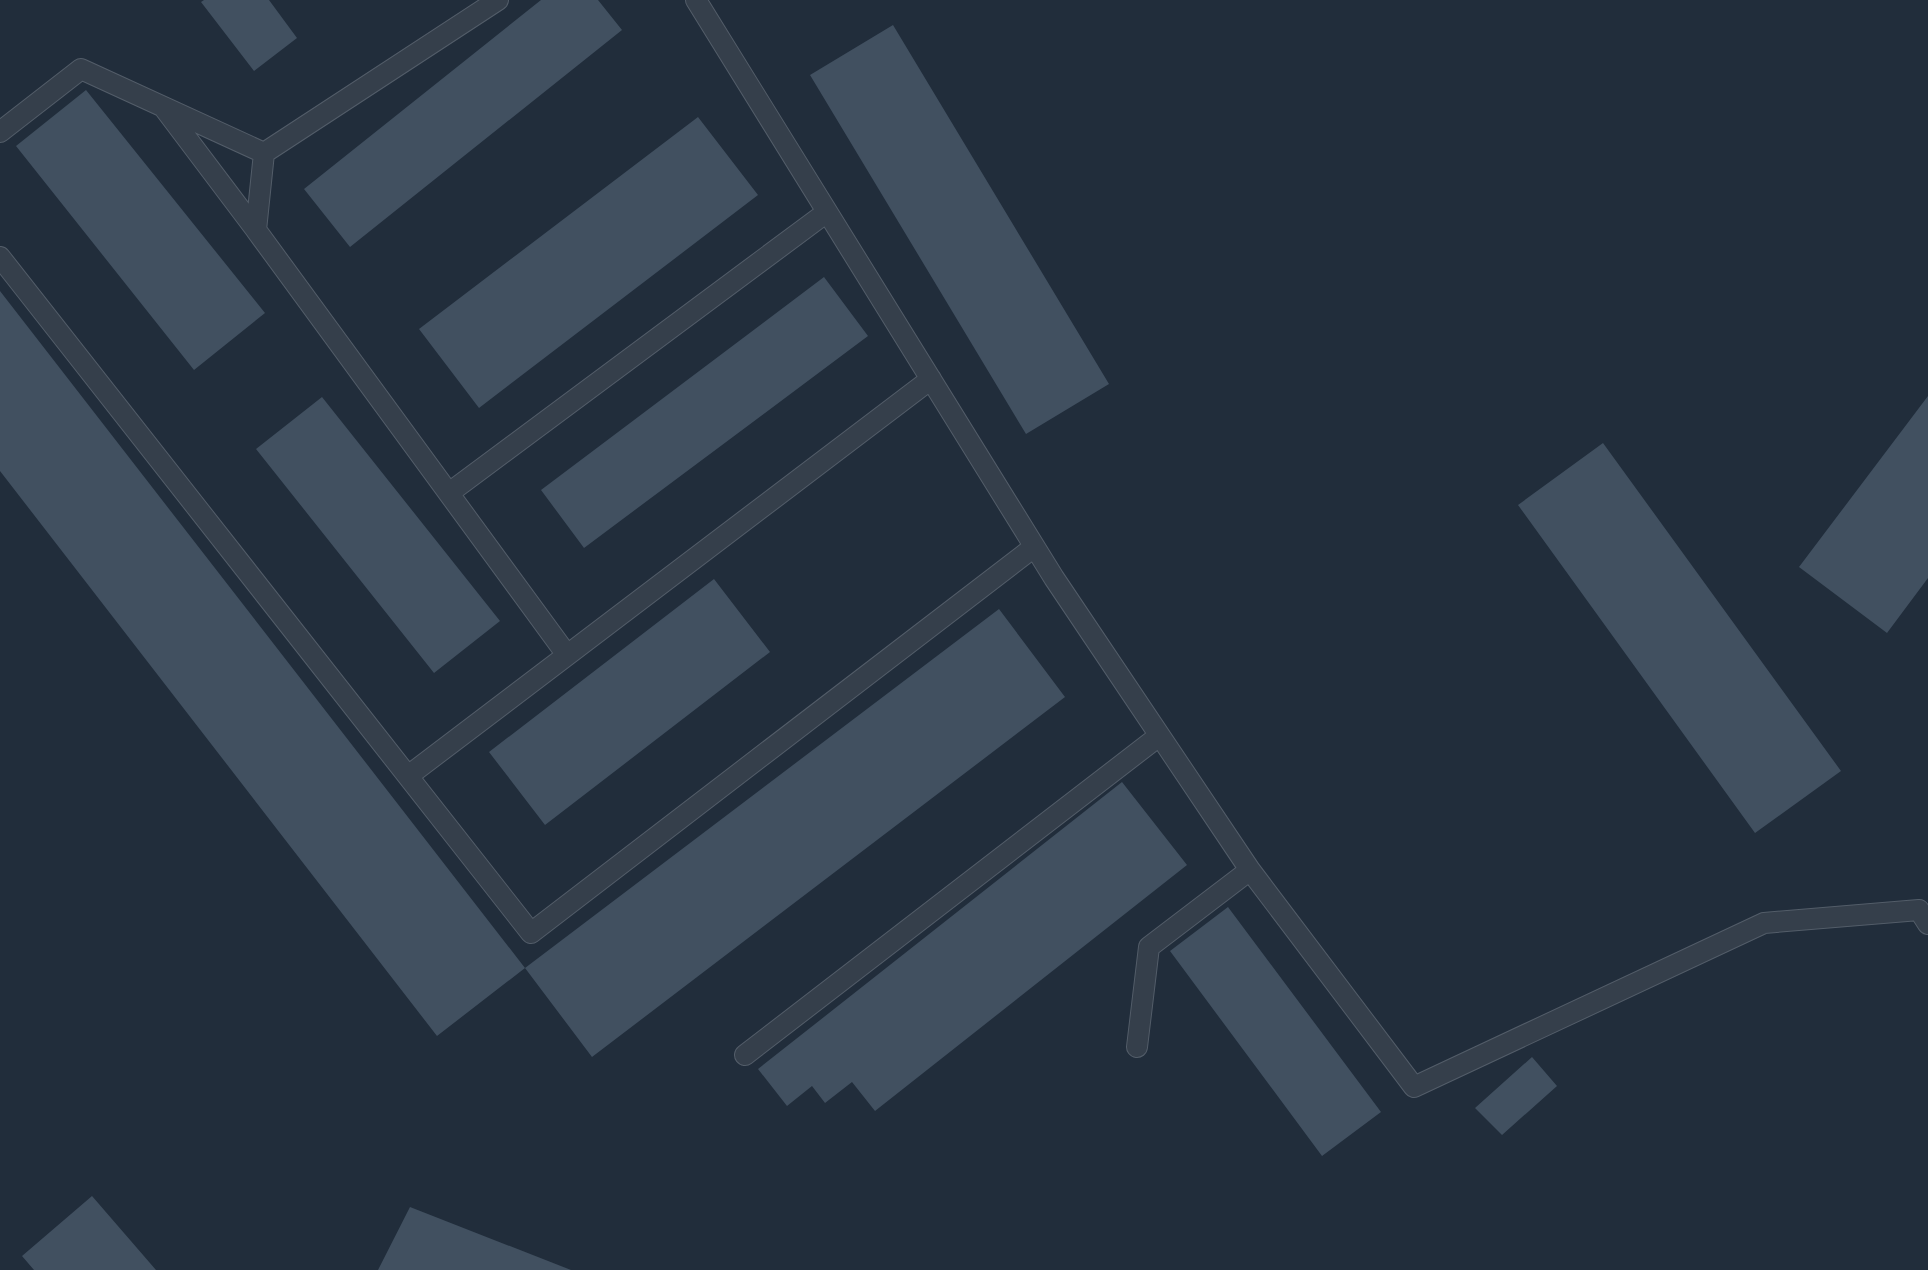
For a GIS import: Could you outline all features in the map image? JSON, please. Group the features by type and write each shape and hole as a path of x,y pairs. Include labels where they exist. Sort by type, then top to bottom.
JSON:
{"lane":[{"path":"264,153 498,0"},
{"path":"696,0 1034,547 1250,870 1414,1087 1764,923 1919,910 1928,924"},
{"path":"0,132 81,69 264,153"},
{"path":"163,107 256,230 567,655"},
{"path":"256,230 264,153"},
{"path":"449,493 827,212"},
{"path":"0,257 531,933 1034,547"},
{"path":"408,776 931,379"},
{"path":"745,1055 1159,736"},
{"path":"1137,1047 1149,947 1250,870"}],"building":[{"path":"204,0 269,0 297,38 254,71 201,2"},
{"path":"541,0 598,0 622,30 350,247 304,189"},
{"path":"893,25 1109,384 1026,434 810,75"},
{"path":"86,90 265,313 194,370 16,146"},
{"path":"698,117 758,195 479,408 419,329"},
{"path":"824,277 868,336 584,548 541,490"},
{"path":"0,291 525,968 437,1036 0,471"},
{"path":"1928,396 1928,578 1887,633 1799,567"},
{"path":"322,397 500,621 434,673 256,449"},
{"path":"1603,443 1841,771 1755,833 1518,505"},
{"path":"714,579 770,652 545,825 489,752"},
{"path":"999,609 1065,697 592,1057 525,968"},
{"path":"1122,782 1187,865 875,1111 852,1082 825,1103 812,1086 787,1106 758,1069"},
{"path":"1228,907 1381,1112 1322,1156 1170,951"},
{"path":"1532,1057 1557,1086 1502,1135 1475,1108"},
{"path":"92,1196 156,1270 34,1270 22,1256"},
{"path":"410,1207 571,1270 378,1270"}]}
